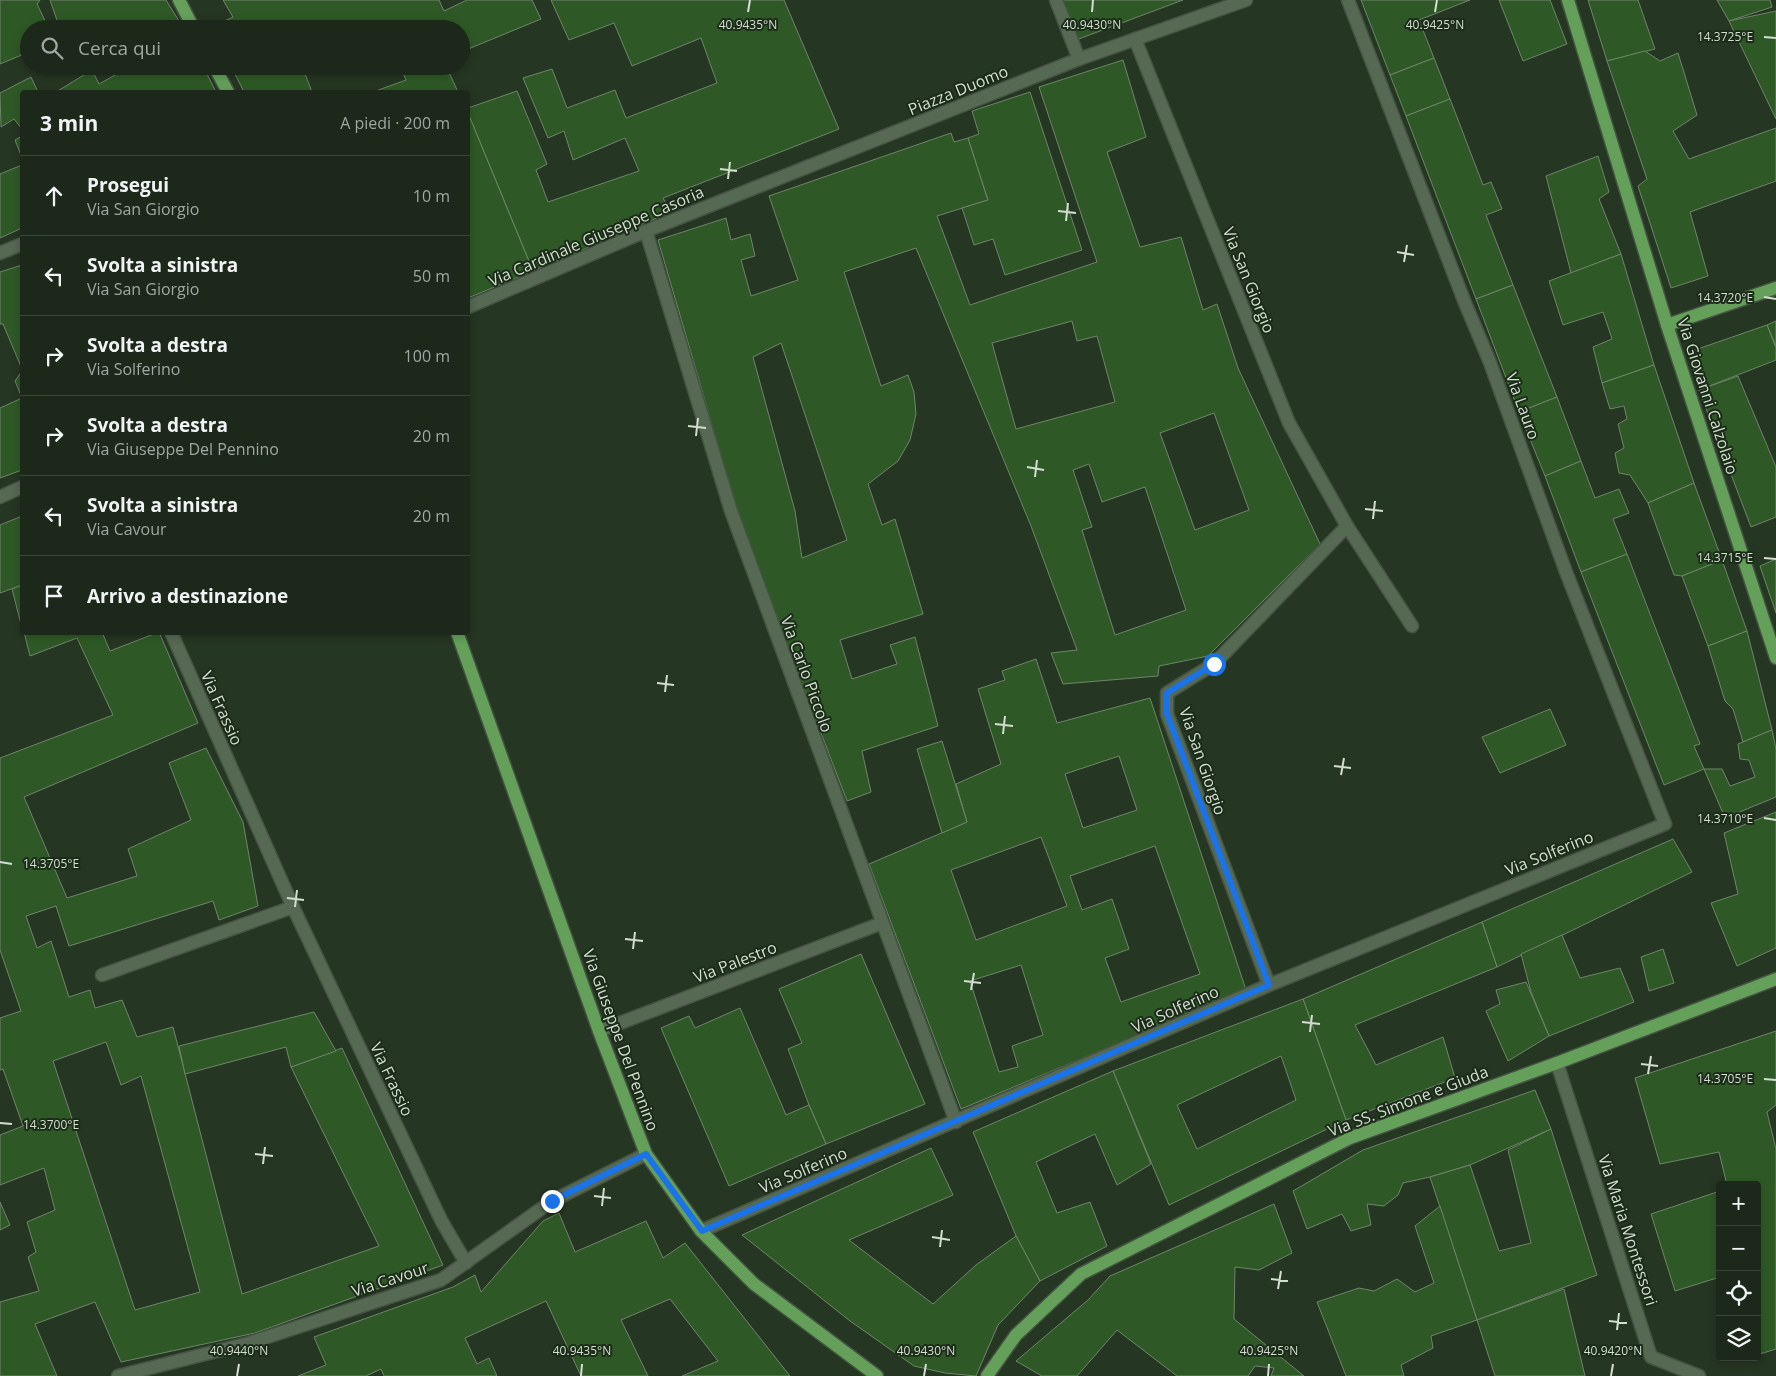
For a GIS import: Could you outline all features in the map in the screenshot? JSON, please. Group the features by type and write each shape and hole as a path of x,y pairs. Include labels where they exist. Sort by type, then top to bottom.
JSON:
{"main road":[{"path":"179,0 189,20"},
{"name":"Via Giovanni Calzolaio","path":"1568,0 1667,325 1776,658"},
{"path":"219,75 227,90"},
{"path":"1667,325 1776,288"},
{"name":"Via Giuseppe Del Pennino","path":"458,635 599,1031 646,1154 702,1231 754,1284 877,1376"},
{"name":"Via SS. Simone e Giuda","path":"987,1376 1016,1335 1081,1274 1350,1138 1557,1063 1776,979"}],"street":[{"path":"1056,0 1079,59"},
{"name":"Piazza Duomo","path":"849,151 1079,59 1246,0"},
{"name":"Via Lauro","path":"1348,0 1465,303 1489,360 1566,572 1665,824"},
{"name":"Via San Giorgio","path":"1135,39 1289,423 1347,526 1412,626"},
{"name":"Via Cardinale Giuseppe Casoria","path":"470,306 646,230 849,151"},
{"name":"Via Carlo Piccolo","path":"646,230 731,511 956,1122"},
{"path":"0,253 20,247"},
{"path":"0,497 20,488"},
{"name":"Via San Giorgio","path":"1269,985 1167,714 1167,693 1214,664 1347,526"},
{"name":"Via Frassio","path":"172,635 292,907 441,1220 466,1263"},
{"name":"Via Solferino","path":"702,1231 1269,985 1665,824"},
{"path":"102,975 292,907"},
{"name":"Via Palestro","path":"599,1031 882,923"},
{"name":"Via Maria Montessori","path":"1557,1063 1651,1357 1699,1376"},
{"name":"Via Cavour","path":"118,1376 258,1340 441,1280 552,1201 646,1154"}],"building":[{"path":"0,0 40,0 37,4 45,20 20,20 20,56 0,64"},
{"path":"50,0 166,0 178,20 57,20"},
{"path":"223,0 439,0 444,11 467,0 532,0 541,19 470,48 470,20 227,20 233,17"},
{"path":"551,0 784,0 839,129 663,198 671,212 533,271 470,118 470,107 517,91 547,164 536,170 548,202 639,171 625,138 573,160 564,131 548,138 523,78 552,69 567,108 615,90 626,118 717,83 701,38 632,66 614,23 569,40"},
{"path":"1061,0 1183,0 1076,40"},
{"path":"1361,0 1470,0 1419,20 1434,58 1390,75"},
{"path":"1499,0 1550,0 1567,44 1523,61"},
{"path":"1588,0 1638,0 1655,49 1607,61"},
{"path":"1717,0 1770,0 1772,7 1729,21"},
{"path":"1776,11 1776,119 1729,21"},
{"path":"1645,51 1660,61 1678,53 1697,115 1673,131 1689,159 1776,128 1776,181 1690,212 1708,276 1671,288 1638,186 1647,179 1607,61"},
{"path":"1434,58 1450,99 1406,116 1390,75"},
{"path":"1123,60 1146,137 1107,152 1140,247 1181,237 1203,310 1217,304 1238,368 1320,544 1208,656 1159,666 1158,676 1063,684 1051,653 1077,650 1031,526 916,248 844,272 881,386 908,375 914,392 916,414 910,440 898,461 868,484 882,525 895,519 923,614 840,640 852,679 897,664 890,645 915,637 938,726 862,751 871,792 847,801 741,524 658,240 726,218 731,240 750,234 755,256 741,260 751,296 798,280 769,196 951,133 954,142 968,138 988,200 937,216 970,305 1097,262 1039,87","holes":["1072,321 1077,341 1097,336 1115,402 1016,429 992,343","781,343 847,540 802,558 795,511 753,357","1214,413 1249,510 1195,530 1160,433","1089,464 1102,502 1145,487 1186,610 1115,635 1082,530 1092,527 1073,470"]},
{"path":"84,75 94,75 99,84 115,75 208,75 215,90 59,90"},
{"path":"236,75 305,75 311,90 243,90"},
{"path":"404,75 450,75 457,90 378,90 406,80"},
{"path":"31,77 37,90 20,90 20,126 14,119 1,127 0,93"},
{"path":"1030,92 1082,250 1005,275 993,239 974,245 962,208 988,200 968,138 979,134 972,111"},
{"path":"1450,99 1483,185 1491,182 1502,209 1486,215 1513,285 1476,299 1406,116"},
{"path":"470,118 533,271 470,297"},
{"path":"20,137 20,153 15,140"},
{"path":"1598,156 1609,192 1599,199 1621,254 1571,273 1546,176"},
{"path":"20,166 20,229 0,238 0,174"},
{"path":"1621,254 1654,365 1602,383 1593,347 1612,339 1603,312 1563,325 1549,281"},
{"path":"20,266 20,364 3,324 0,324 0,272"},
{"path":"1513,285 1557,397 1519,412 1476,299"},
{"path":"1776,321 1776,346 1767,325"},
{"path":"1767,325 1776,348 1776,360 1699,390 1689,352"},
{"path":"1654,365 1694,483 1648,503 1630,475 1619,473 1615,453 1624,448 1618,424 1627,419 1624,406 1610,409 1602,383"},
{"path":"20,374 20,393 15,381"},
{"path":"1738,376 1776,467 1776,517 1751,527 1699,390"},
{"path":"1557,397 1581,461 1545,476 1519,412"},
{"path":"20,399 20,471 0,478 0,408"},
{"path":"1581,461 1595,498 1619,489 1629,513 1613,519 1627,554 1581,572 1545,476"},
{"path":"1694,483 1722,560 1682,576 1674,575 1648,503"},
{"path":"20,517 20,586 0,593 0,525"},
{"path":"1627,554 1700,744 1694,746 1704,769 1664,785 1581,572"},
{"path":"1776,559 1776,613 1760,566"},
{"path":"1722,560 1747,631 1708,646 1682,576"},
{"path":"20,586 20,620 12,589"},
{"path":"1747,631 1772,730 1743,742 1733,709 1725,701 1708,646"},
{"path":"25,635 103,635 110,651 151,635 160,635 198,723 24,797 67,898 137,876 128,849 191,820 169,763 206,748 243,822 258,906 219,920 213,901 69,946 56,906 26,916 37,948 51,941 69,997 90,990 95,1008 122,1000 137,1037 173,1027 242,1294 379,1246 291,1067 342,1048 443,1265 255,1333 121,1362 95,1302 35,1324 57,1376 0,1376 0,1302 39,1291 28,1257 36,1252 27,1222 55,1210 44,1168 0,1185 0,1135 23,1126 3,1069 0,1070 0,1018 21,1011 0,950 0,758 113,715 77,638 30,656","holes":["106,1042 121,1085 141,1076 200,1292 135,1310 53,1061"]},
{"path":"1036,659 1057,723 1150,698 1246,990 961,1109 869,864 967,822 956,784 1001,764 978,689 1005,680 1002,671","holes":["1119,756 1137,810 1083,828 1065,774","1041,837 1067,906 976,940 951,870","1155,846 1200,974 1121,1002 1105,958 1129,949 1112,899 1082,910 1070,876","1021,965 1043,1035 1012,1046 1018,1067 999,1072 970,981"]},
{"path":"1550,709 1566,745 1500,773 1482,737"},
{"path":"1772,730 1776,749 1776,797 1725,818 1704,769 1722,769 1730,786 1755,777 1749,760 1740,759 1738,744"},
{"path":"942,741 967,822 942,833 917,749"},
{"path":"1776,812 1776,948 1737,966 1711,903 1738,894 1724,833"},
{"path":"1673,839 1692,872 1497,967 1482,922"},
{"path":"1482,922 1497,967 1355,1025 1376,1065 1443,1037 1455,1078 1346,1120 1303,999"},
{"path":"1562,935 1580,978 1620,968 1634,1002 1549,1036 1531,992 1521,954"},
{"path":"1663,949 1674,983 1649,991 1641,957"},
{"path":"861,954 925,1104 826,1144 788,1049 802,1043 779,989"},
{"path":"1526,982 1549,1036 1508,1061 1486,1011 1500,1004 1496,990"},
{"path":"1303,999 1346,1120 1169,1205 1113,1071","holes":["1281,1056 1296,1100 1197,1149 1177,1105"]},
{"path":"740,1008 786,1115 809,1105 826,1144 729,1186 661,1028 689,1016 695,1028"},
{"path":"314,1012 336,1051 291,1067 286,1047 185,1074 179,1046"},
{"path":"1776,1031 1776,1105 1767,1112 1776,1149 1776,1349 1761,1354 1761,1181 1726,1181 1719,1152 1660,1164 1635,1078"},
{"path":"1113,1071 1151,1164 1117,1185 1095,1134 1036,1162 1057,1213 1090,1202 1107,1246 1040,1281 1016,1236 973,1132"},
{"path":"1535,1090 1551,1129 1470,1165 1403,1183 1398,1195 1384,1206 1367,1204 1371,1225 1351,1231 1342,1214 1307,1229 1293,1191 1363,1150"},
{"path":"1551,1129 1597,1275 1477,1320 1430,1177 1470,1165 1499,1251 1531,1243 1508,1150"},
{"path":"931,1148 953,1195 849,1240 933,1304 976,1265 1016,1236 1040,1281 998,1325 976,1376 945,1373 914,1366 850,1321 742,1235"},
{"path":"1716,1192 1716,1278 1675,1291 1651,1214"},
{"path":"0,1202 10,1225 0,1230"},
{"path":"1274,1204 1292,1253 1259,1270 1235,1267 1234,1319 1304,1376 1271,1376 1274,1368 1255,1366 1248,1376 1177,1376 1117,1330 1077,1376 1042,1376 1016,1361 1088,1300 1110,1276"},
{"path":"1440,1206 1477,1320 1431,1336 1433,1348 1401,1365 1404,1376 1346,1376 1317,1302 1359,1288 1374,1291 1397,1279 1415,1292 1434,1283 1415,1226"},
{"path":"559,1213 575,1252 646,1221 663,1258 685,1243 790,1376 682,1376 718,1361 670,1299 621,1320 648,1376 581,1376 546,1301 465,1338 477,1364 489,1358 497,1376 384,1376 381,1369 366,1376 298,1376 326,1365 314,1337 453,1287 475,1275 481,1292 543,1221"},
{"path":"1564,1289 1585,1376 1495,1376 1477,1320"}],"route":[{"path":"552,1201 646,1154 702,1231 1269,985 1167,714 1167,693 1214,664"}]}
